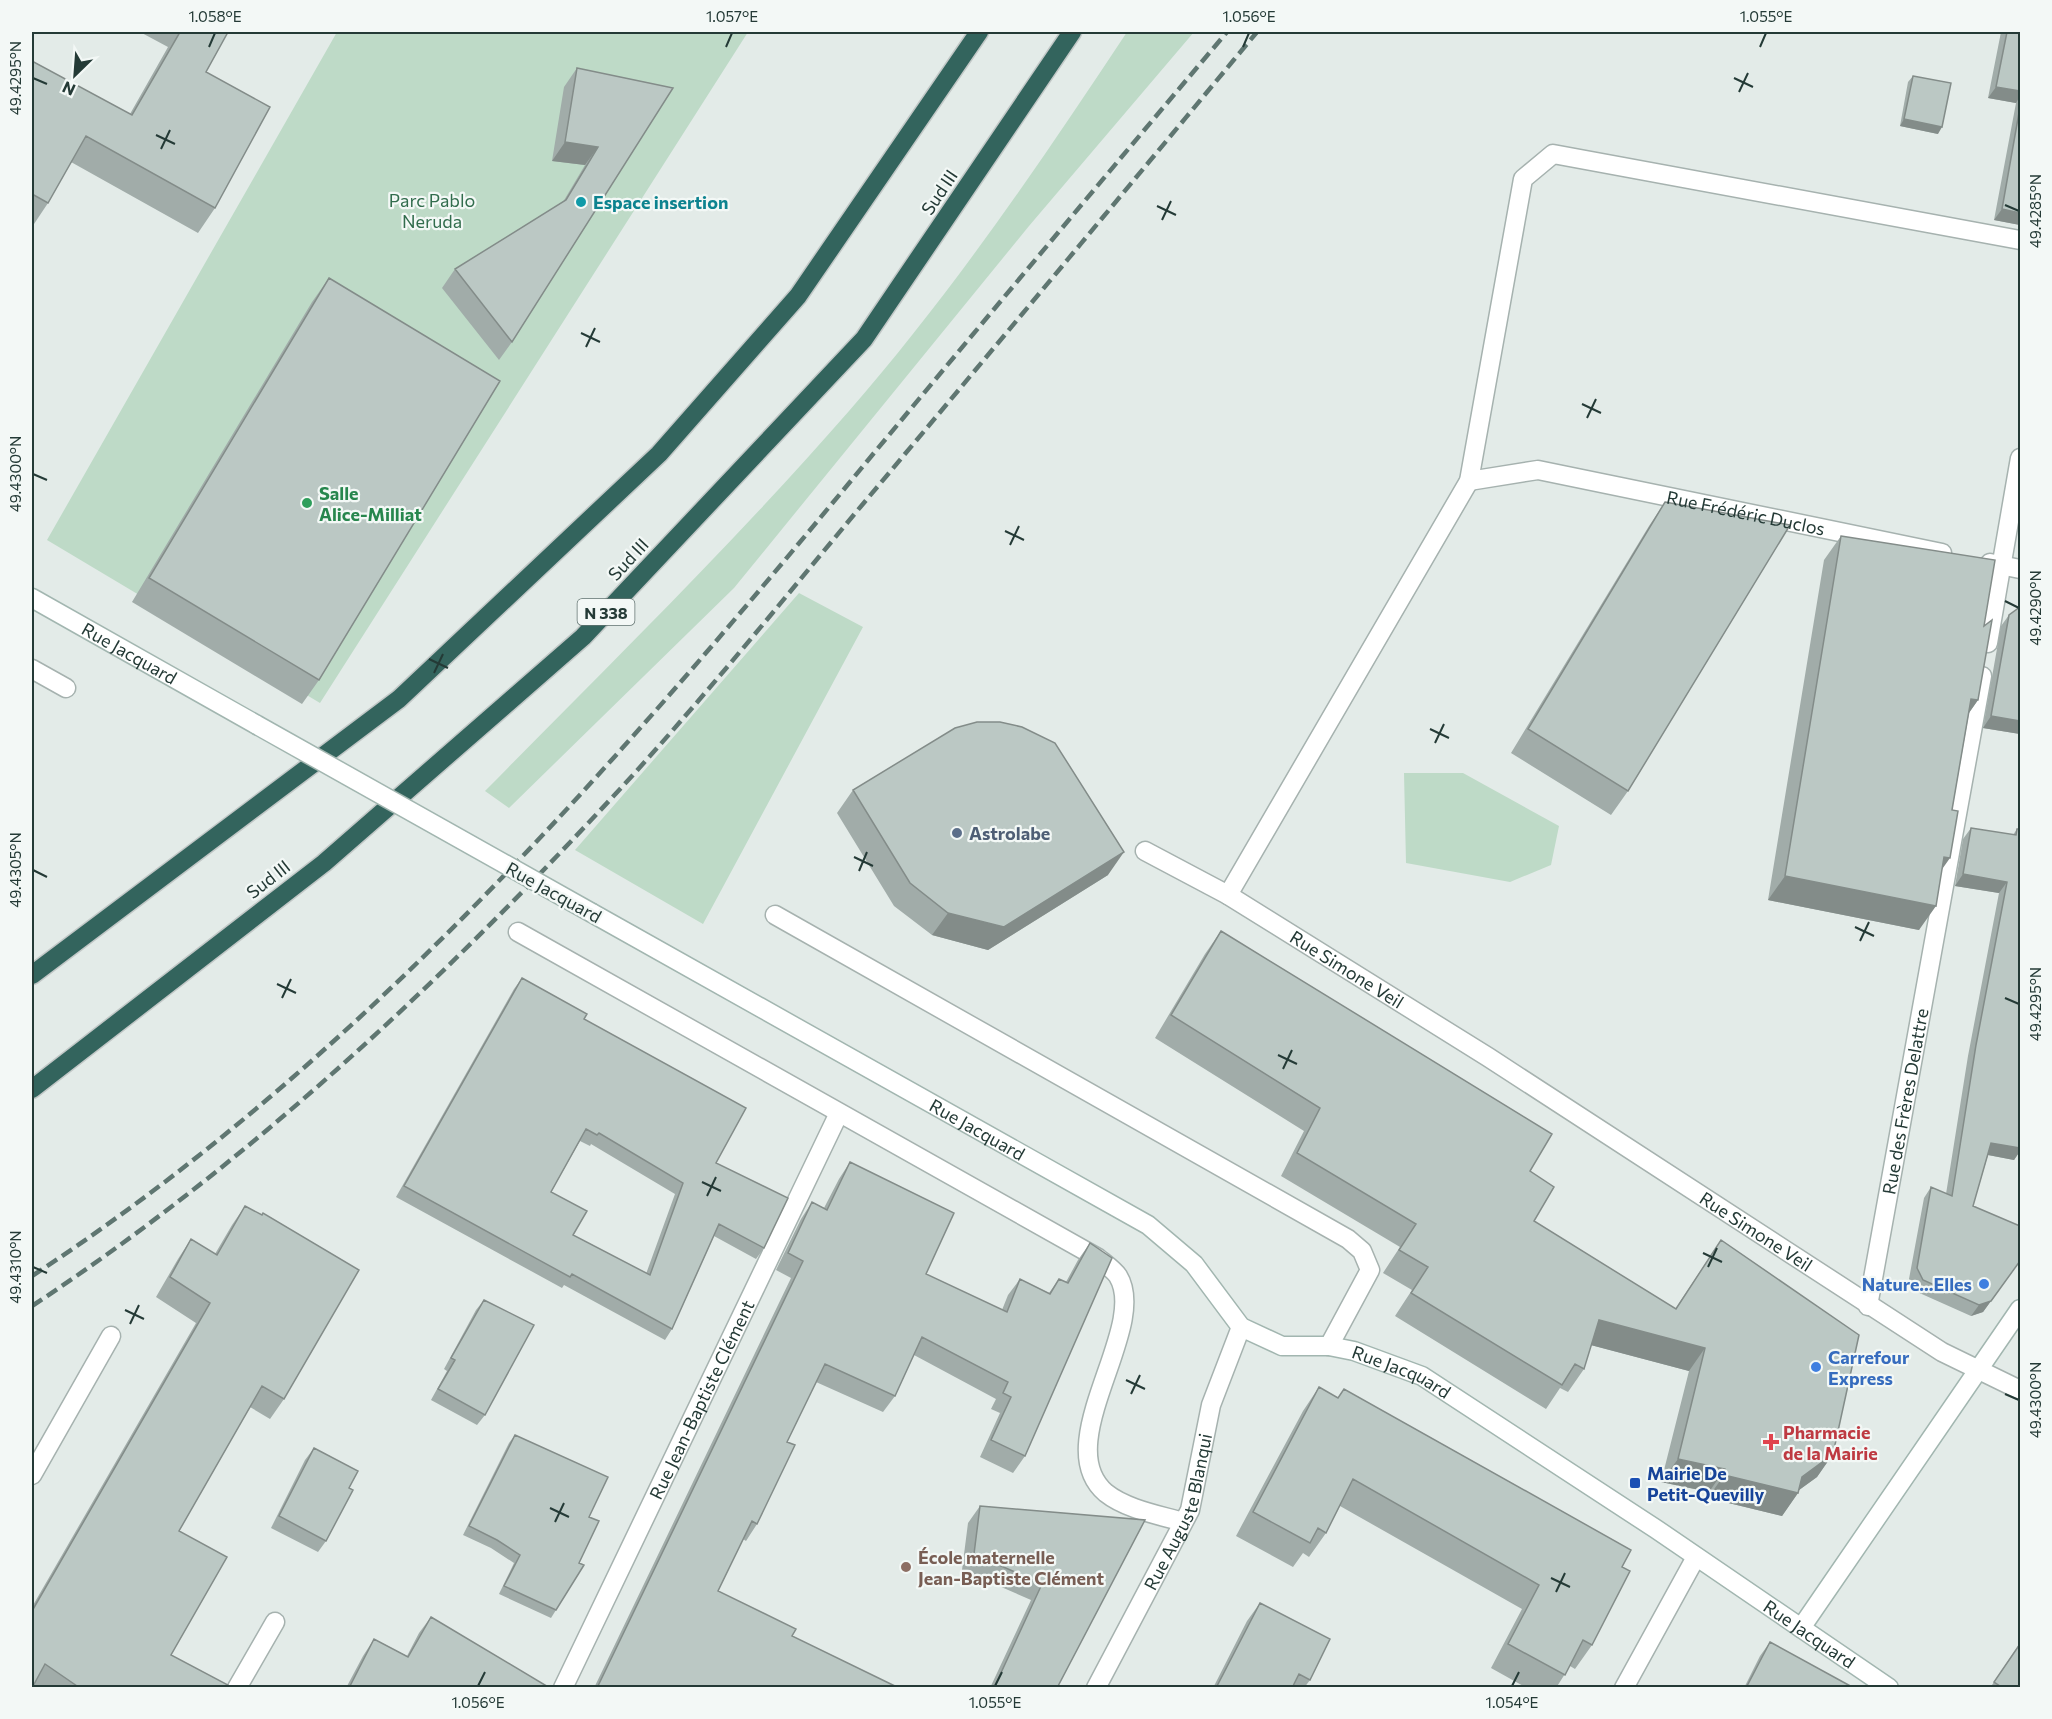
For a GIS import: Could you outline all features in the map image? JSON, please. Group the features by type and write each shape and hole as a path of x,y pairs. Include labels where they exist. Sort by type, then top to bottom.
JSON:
{"highway":[{"path":"32,975 399,699 659,454 798,296 979,32"},
{"name":"Sud III","path":"32,1089 324,862 583,637 864,339 1072,32"}],"street":[{"path":"1228,895 1469,481 1523,179 1553,154 2020,240"},
{"name":"Rue des Frères Delattre","path":"1868,1306 2020,458"},
{"name":"Rue Frédéric Duclos","path":"1469,481 1538,470 2020,569"},
{"name":"Rue Jacquard","path":"32,598 1148,1225 1194,1264 1241,1327 1282,1346 1329,1346 1354,1351 1422,1376 1889,1688"},
{"path":"32,669 66,688"},
{"name":"Rue Simone Veil","path":"1145,851 1228,895 1488,1057 1868,1306"},
{"path":"775,915 1325,1224 1362,1251 1370,1270 1368,1276 1329,1346"},
{"path":"518,932 1098,1258 1118,1276 1125,1302 1086,1442 1090,1471 1106,1493 1130,1505 1183,1522"},
{"name":"Rue Jean-Baptiste Clément","path":"563,1688 839,1113"},
{"path":"1868,1306 1942,1352 2020,1390"},
{"path":"1801,1628 2020,1309"},
{"name":"Rue Auguste Blanqui","path":"1096,1688 1190,1510 1211,1405 1241,1327"},
{"path":"32,1475 111,1336"},
{"path":"1624,1688 1696,1557"},
{"path":"237,1688 275,1622"}],"green space":[{"name":"Parc Pablo Neruda","path":"337,32 748,32 320,703 47,540"},
{"path":"1127,32 1194,32 1029,226 734,588 509,808 485,791 716,556 849,411 960,274"},
{"path":"799,593 863,627 703,924 575,850"},
{"path":"1404,773 1463,773 1559,826 1551,865 1510,882 1406,863"}],"building":[{"path":"180,32 228,32 206,72 270,107 215,208 86,136 48,203 32,194 32,61 132,115"},
{"path":"2007,32 2020,32 2020,91 1996,87"},
{"name":"Espace insertion","path":"577,68 673,88 512,342 455,269 566,200 598,147 565,142"},
{"path":"1913,76 1951,83 1942,127 1904,119"},
{"path":"2020,107 2020,213 2002,209"},
{"name":"Salle Alice-Milliat","path":"329,278 500,381 319,680 149,578"},
{"path":"1665,502 1790,525 1628,791 1528,729"},
{"path":"1841,536 1995,560 1984,626 1992,620 1978,700 1971,699 1952,810 1958,811 1950,858 1944,857 1936,906 1785,876"},
{"path":"2020,607 2020,721 1991,716 2009,615"},
{"name":"Astrolabe","path":"977,722 1000,722 1022,727 1055,743 1124,852 1004,927 948,913 910,883 853,790 955,728"},
{"path":"1971,828 2016,835 2017,829 2020,829 2020,1148 1991,1143 1973,1206 2020,1226 2020,1261 1991,1301 1979,1305 1923,1280 1917,1268 1931,1187 1952,1196 1976,1045 2007,882 1963,874"},
{"path":"1221,931 1552,1134 1530,1171 1554,1187 1534,1221 1676,1309 1721,1240 1859,1335 1833,1454 1802,1477 1798,1493 1724,1475 1725,1469 1678,1459 1705,1348 1599,1320 1584,1369 1575,1364 1562,1385 1411,1293 1428,1267 1399,1250 1416,1224 1297,1153 1320,1108 1171,1015"},
{"path":"522,978 587,1014 584,1019 746,1108 716,1163 788,1198 764,1248 719,1224 672,1329 572,1274 570,1277 404,1186","holes":["586,1129 597,1135 599,1133 683,1183 650,1275 573,1235 587,1211 551,1192"]},
{"path":"850,1162 954,1213 926,1274 1007,1312 1020,1279 1050,1294 1059,1279 1068,1283 1090,1243 1112,1258 1025,1456 991,1440 1011,1397 1003,1393 1008,1382 922,1337 895,1396 825,1364 787,1442 795,1445 757,1524 752,1521 718,1591 796,1629 792,1636 899,1688 597,1688 803,1261 788,1253 812,1202 827,1210"},
{"path":"245,1206 262,1215 263,1213 359,1270 284,1399 262,1386 179,1531 227,1557 171,1655 228,1685 227,1688 80,1688 45,1664 32,1688 32,1611 210,1303 170,1277 191,1239 217,1255"},
{"path":"484,1300 534,1325 485,1415 438,1389 455,1360 451,1358"},
{"path":"1319,1387 1338,1398 1344,1389 1631,1550 1622,1567 1630,1571 1592,1645 1583,1640 1565,1675 1508,1644 1539,1585 1353,1479 1326,1533 1318,1528 1310,1543 1253,1512"},
{"path":"515,1435 608,1477 589,1517 599,1521 579,1563 584,1565 556,1610 504,1586 520,1555 469,1526"},
{"path":"314,1448 358,1471 349,1488 353,1490 326,1541 279,1516"},
{"path":"980,1506 1145,1520 1057,1688 994,1688 1042,1584 974,1554"},
{"path":"1260,1603 1330,1639 1310,1680 1299,1674 1292,1688 1216,1688"},
{"path":"431,1617 550,1688 349,1688 374,1639 408,1657"},
{"path":"1770,1642 1854,1688 1746,1688"},
{"path":"2020,1644 2020,1688 2003,1688 1994,1682"}],"railway":[{"path":"32,1276 152,1191 267,1100 376,1002 481,899 582,793 680,683 1227,32"},
{"path":"32,1306 114,1249 272,1126 421,992 563,849 632,776 718,678 1257,32"}],"place":[{"name":"Espace insertion","path":"581,202"},
{"name":"Salle Alice-Milliat","path":"307,503"},
{"name":"Astrolabe","path":"957,833"},
{"name":"Nature...Elles","path":"1984,1284"},
{"name":"Carrefour Express","path":"1816,1367"},
{"name":"Pharmacie de la Mairie","path":"1771,1442"},
{"name":"Mairie De Petit-Quevilly","path":"1635,1483"},
{"name":"École maternelle Jean-Baptiste Clément","path":"906,1567"}]}
